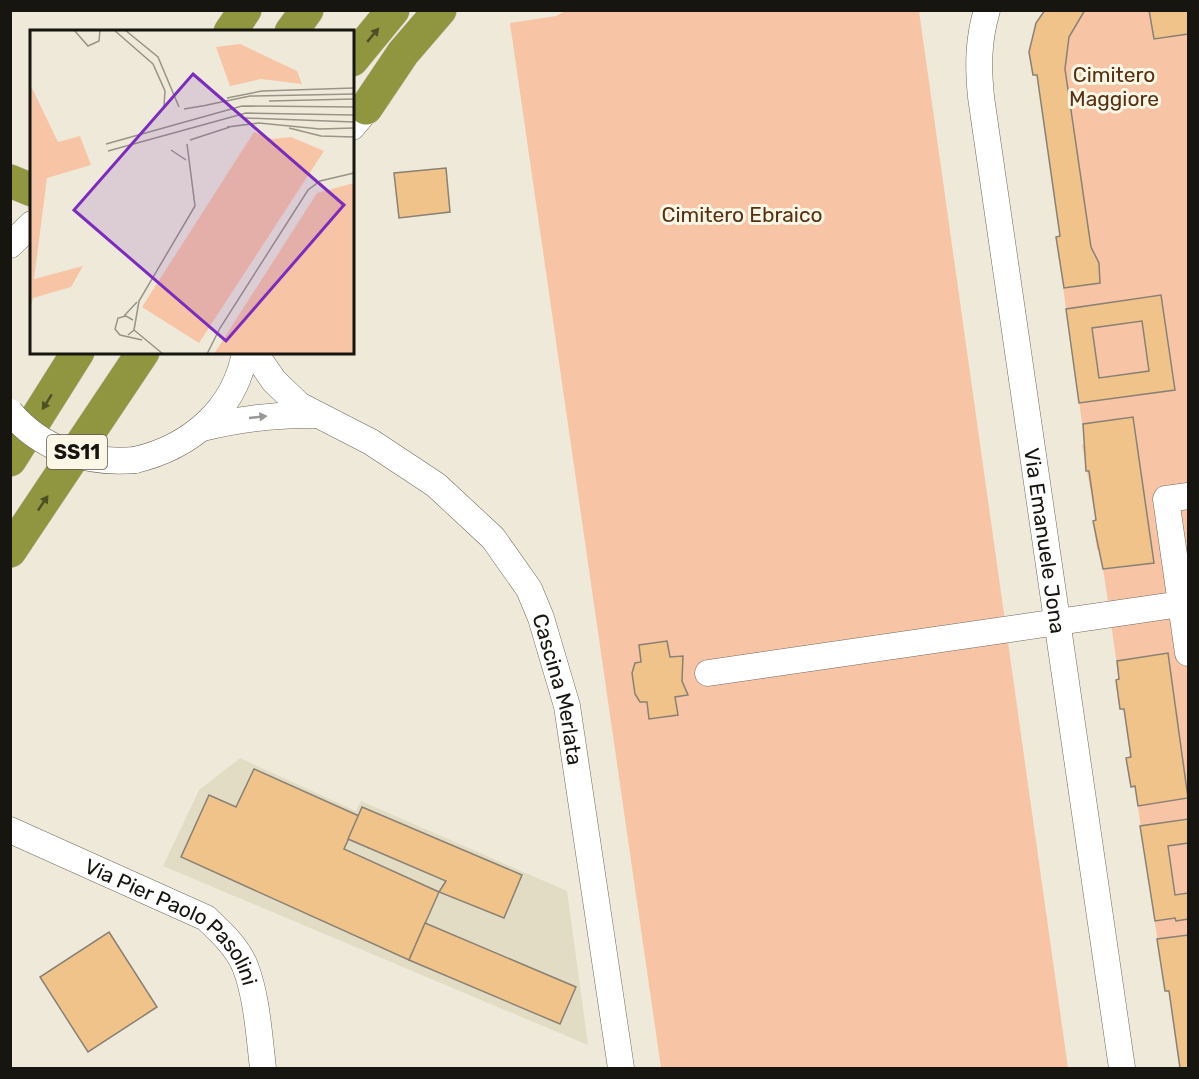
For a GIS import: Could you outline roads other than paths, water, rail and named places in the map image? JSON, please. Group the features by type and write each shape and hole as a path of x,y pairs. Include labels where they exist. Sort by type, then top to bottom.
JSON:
{"highway":[{"path":"231,30 245,10"},
{"path":"275,30 287,10"},
{"path":"292,30 307,10"},
{"path":"349,30 364,10"},
{"path":"354,58 393,10"},
{"path":"359,118 403,53 440,10"},
{"path":"10,181 30,189"},
{"name":"SS11","path":"10,460 77,354"},
{"name":"SS11","path":"10,551 142,354"}],"street":[{"path":"219,30 230,10"},
{"path":"359,118 458,10"},
{"name":"Via Emanuele Jona","path":"987,10 979,45 978,70 1122,1068"},
{"path":"10,245 30,226"},
{"path":"10,412 40,439 66,453 93,460 135,460 172,448 202,428 220,409 234,387 244,354"},
{"name":"Cascina Merlata","path":"255,354 274,381 299,405 371,442 436,485 493,538 529,589 541,618 567,706 621,1068"},
{"path":"202,428 246,418 315,415"},
{"path":"1188,496 1166,499 1188,653"},
{"path":"708,673 1181,604"},
{"name":"Via Pier Paolo Pasolini","path":"10,830 206,918 229,940 245,965 253,997 263,1068"}],"park label":[{"name":"Cimitero Maggiore","path":"1114,86"},
{"name":"Cimitero Ebraico","path":"742,214"}]}
